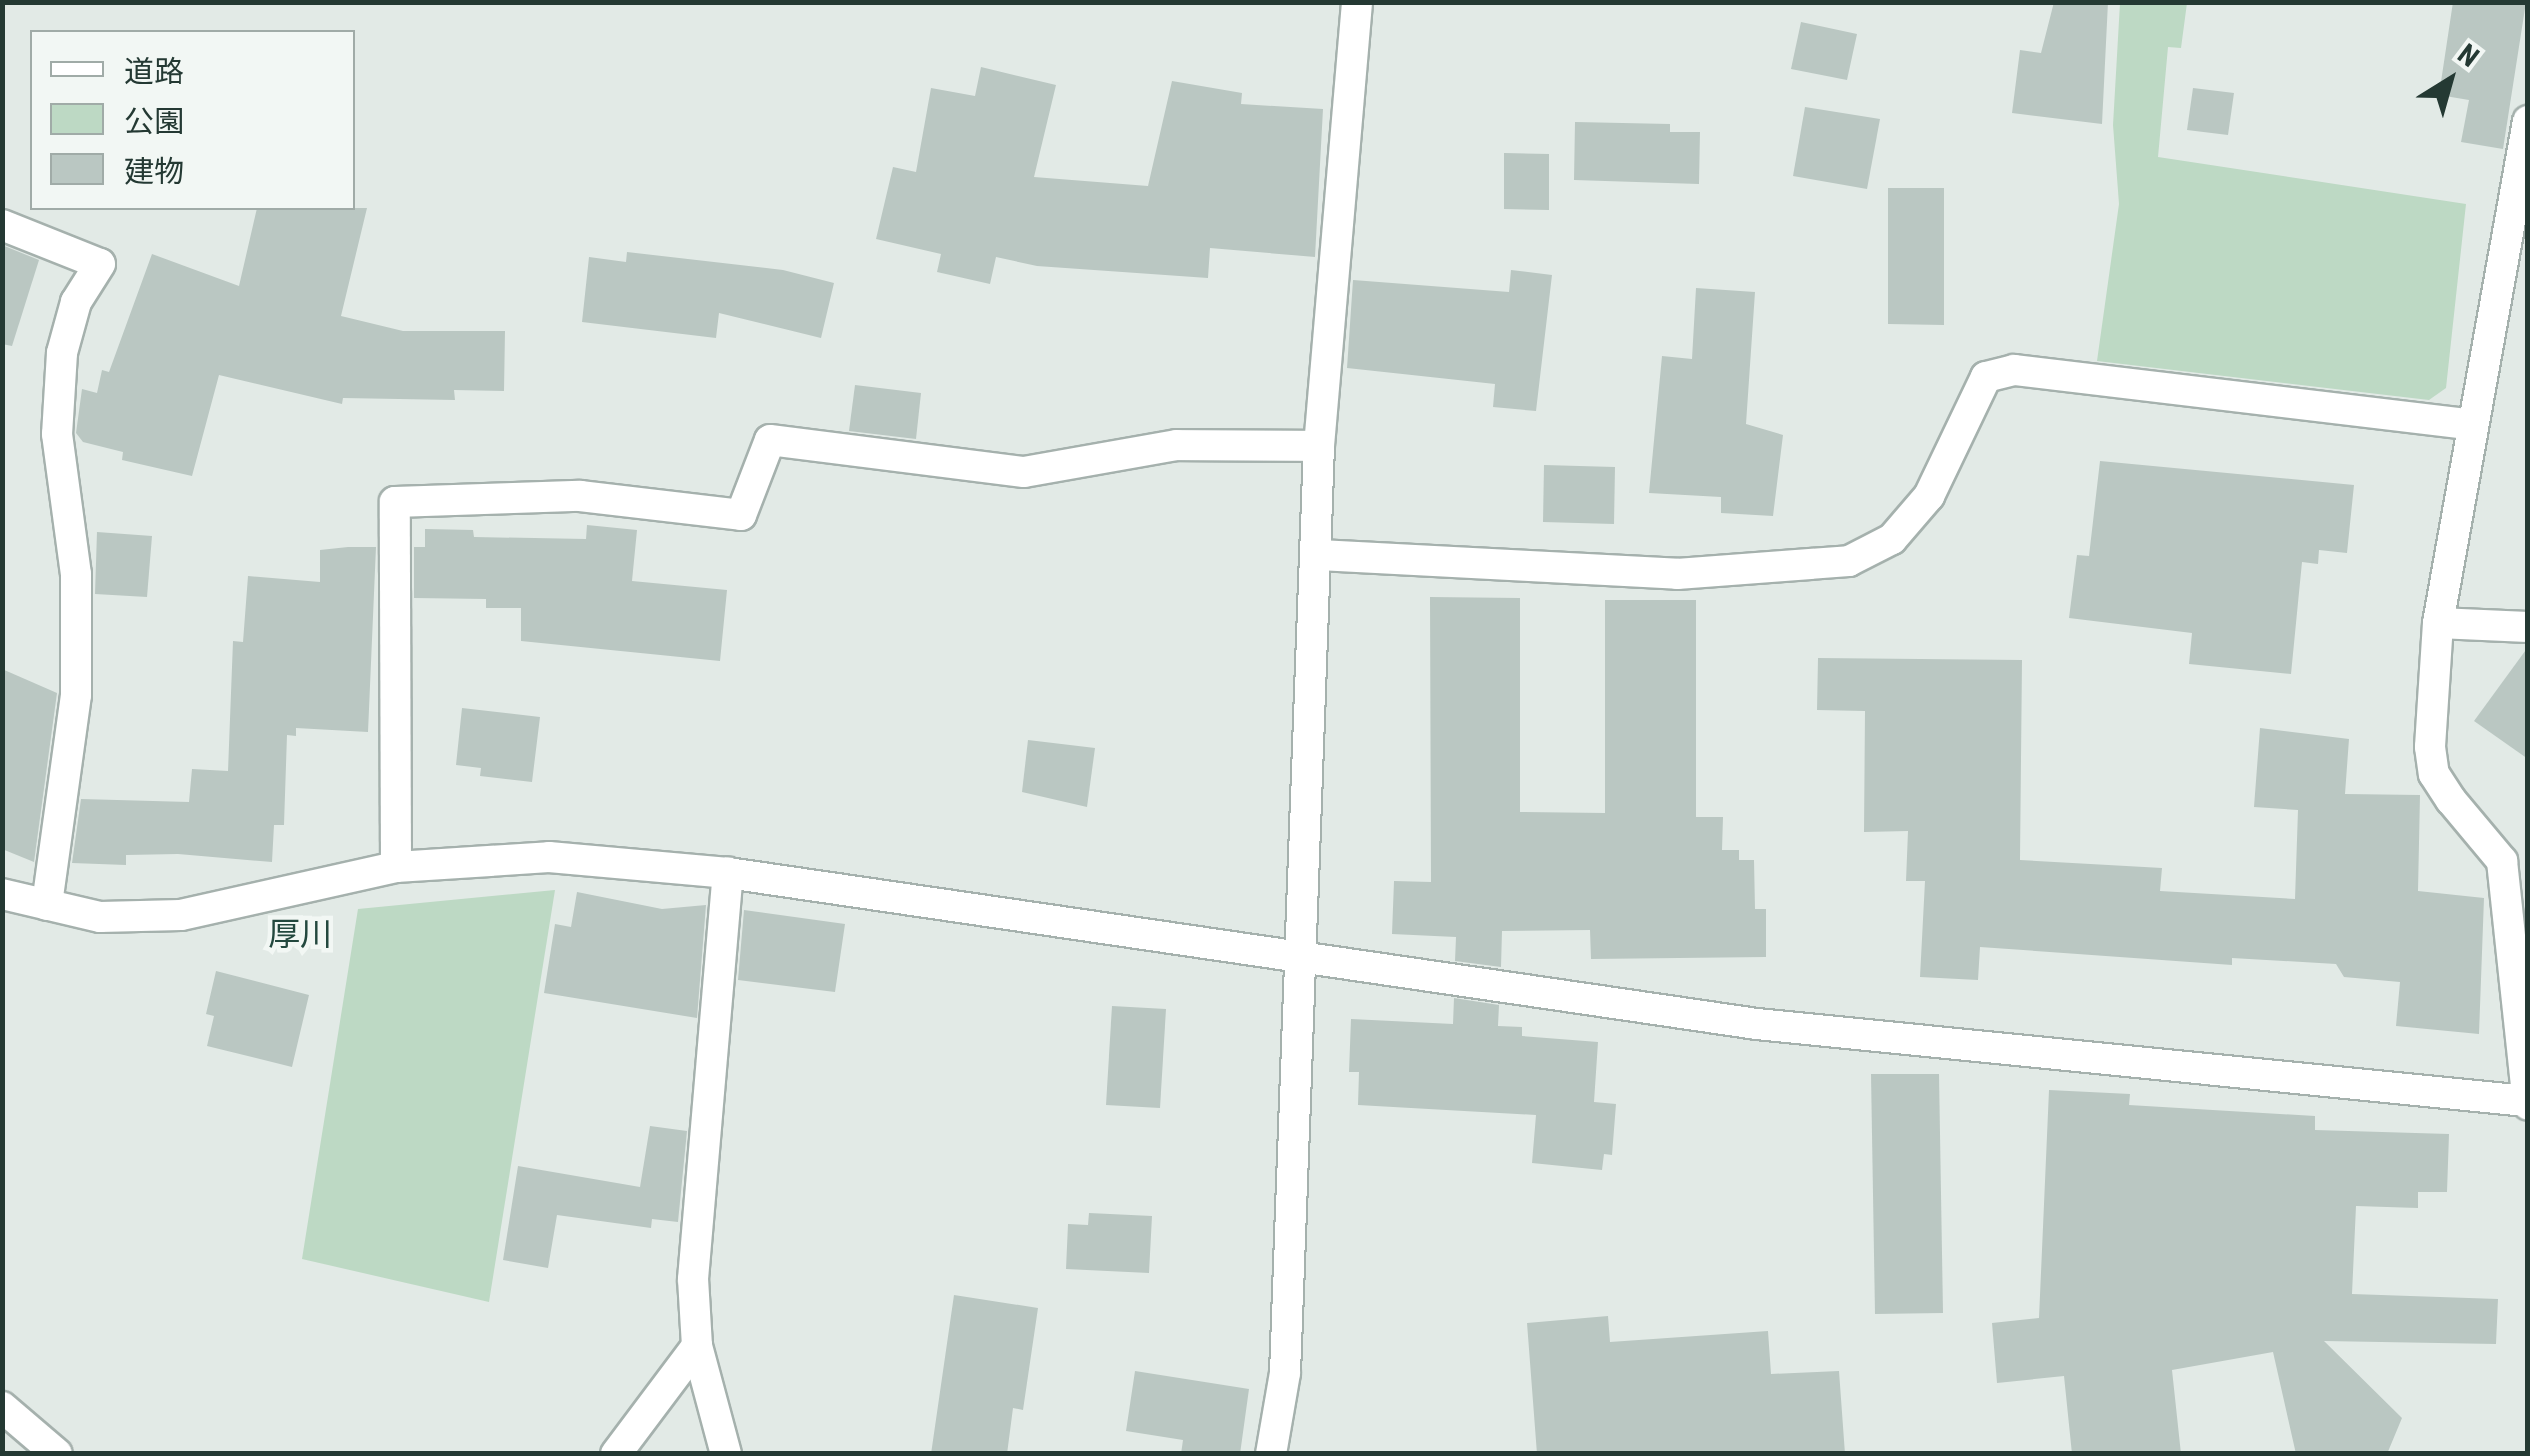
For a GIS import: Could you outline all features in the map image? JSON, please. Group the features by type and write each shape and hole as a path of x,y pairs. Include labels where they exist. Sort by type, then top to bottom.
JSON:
{"street":[{"path":"1270,1454 1286,1373 1320,446 1357,2"},
{"path":"2,894 100,916 182,915 396,867 549,857 728,873 1757,1024 2527,1103 2522,962 2502,861 2434,774 2438,623 2470,424 2528,121"},
{"path":"2,226 100,264 76,302 62,352 56,434 76,574 76,695 47,905"},
{"path":"1319,555 1678,574 1850,561 1892,539 1929,496 1986,377 2014,370 2470,424"},
{"path":"396,867 395,502 580,496 741,516 770,440 1024,472 1177,445 1320,446"},
{"path":"2438,623 2528,626"},
{"path":"726,1454 696,1346 694,1279 728,873"},
{"path":"616,1454 696,1346"},
{"path":"2,1408 57,1454"}],"green space":[{"path":"2120,3 2187,3 2181,48 2168,47 2158,157 2466,204 2446,388 2429,400 2097,361 2119,204 2113,125"},
{"path":"555,890 489,1302 302,1259 358,909"}],"building":[{"path":"2054,2 2108,2 2102,124 2012,113 2020,50 2041,53"},
{"path":"2453,2 2526,2 2503,149 2461,142 2469,100 2439,95"},
{"path":"1801,22 1857,34 1847,80 1791,69"},
{"path":"981,67 1056,85 1034,177 1148,186 1172,81 1242,93 1241,104 1323,109 1315,257 1210,248 1208,278 1037,266 996,257 990,284 937,272 941,254 876,239 893,167 916,172 931,88 975,96"},
{"path":"2193,88 2234,93 2228,135 2187,130"},
{"path":"1805,107 1880,119 1867,189 1793,176"},
{"path":"1575,122 1670,124 1670,132 1700,132 1699,184 1574,180"},
{"path":"1504,153 1549,154 1549,210 1504,209"},
{"path":"1888,188 1944,188 1944,325 1888,324"},
{"path":"367,208 341,316 403,331 505,331 504,391 454,390 455,400 343,398 342,404 219,375 192,476 122,460 123,452 83,442 76,433 82,389 97,393 102,370 109,372 152,254 239,286 257,210"},
{"path":"2,245 39,260 12,346 2,344"},
{"path":"627,252 783,270 834,283 821,338 719,313 716,338 582,322 589,257 626,262"},
{"path":"1511,270 1552,275 1536,411 1493,407 1495,384 1347,368 1353,280 1509,292"},
{"path":"1696,288 1755,292 1746,424 1783,435 1773,516 1721,513 1721,497 1649,493 1662,356 1692,359"},
{"path":"855,385 921,393 916,439 849,431"},
{"path":"2100,461 2354,485 2347,553 2319,550 2318,564 2302,562 2291,674 2189,664 2192,633 2069,618 2077,555 2089,556"},
{"path":"1544,465 1615,467 1614,524 1543,522"},
{"path":"587,525 637,530 632,581 727,590 720,661 521,641 521,608 486,608 486,599 414,598 414,547 425,547 425,529 473,530 474,537 586,539"},
{"path":"97,532 152,536 147,597 95,594"},
{"path":"376,547 368,732 296,728 296,736 287,735 284,825 274,825 272,862 178,854 126,855 126,865 72,863 81,799 189,802 192,769 228,771 233,641 243,642 248,576 320,582 320,550"},
{"path":"1430,597 1520,598 1520,812 1605,813 1605,600 1696,600 1696,817 1723,817 1722,850 1739,850 1739,860 1754,860 1755,909 1766,909 1766,957 1591,959 1590,930 1502,931 1501,967 1455,961 1456,937 1392,934 1394,881 1431,882"},
{"path":"2528,647 2528,759 2474,721"},
{"path":"1818,658 2022,660 2020,860 2162,868 2160,891 2295,899 2298,810 2254,807 2260,728 2349,739 2345,794 2420,795 2418,891 2484,898 2479,1034 2396,1026 2400,982 2344,977 2336,964 2232,958 2232,965 1980,947 1978,980 1920,977 1925,881 1906,881 1908,831 1864,832 1865,711 1817,710"},
{"path":"2,669 57,693 34,862 2,849"},
{"path":"462,708 540,717 532,782 480,776 481,768 456,765"},
{"path":"1028,740 1095,748 1087,807 1022,792"},
{"path":"577,892 662,909 706,905 697,1018 544,993 555,924 571,927"},
{"path":"744,910 845,924 835,992 738,980"},
{"path":"216,971 309,995 292,1067 207,1046 214,1016 206,1014"},
{"path":"1454,998 1499,1005 1498,1026 1522,1027 1522,1036 1598,1042 1594,1102 1616,1104 1612,1155 1604,1154 1602,1170 1532,1163 1536,1115 1358,1105 1359,1072 1349,1072 1351,1019 1453,1024"},
{"path":"1112,1006 1166,1009 1160,1108 1106,1105"},
{"path":"1871,1074 1939,1074 1943,1313 1875,1314"},
{"path":"2049,1090 2130,1094 2129,1105 2315,1116 2315,1130 2449,1134 2447,1192 2418,1192 2418,1208 2356,1206 2352,1294 2498,1299 2496,1344 2324,1341 2402,1418 2387,1454 2296,1454 2273,1352 2172,1370 2181,1454 2072,1454 2064,1376 1997,1383 1992,1323 2039,1318"},
{"path":"650,1126 687,1131 678,1222 652,1219 651,1228 557,1215 548,1268 503,1260 518,1166 640,1187"},
{"path":"1089,1213 1152,1216 1149,1273 1066,1269 1068,1224 1088,1225"},
{"path":"954,1295 1038,1308 1023,1410 1013,1408 1007,1454 931,1454"},
{"path":"1608,1316 1610,1342 1768,1331 1771,1374 1839,1371 1845,1454 1537,1454 1527,1323"},
{"path":"1135,1371 1249,1389 1240,1454 1181,1454 1183,1440 1126,1431"}],"district":[{"name":"厚川","path":"300,934"}]}
